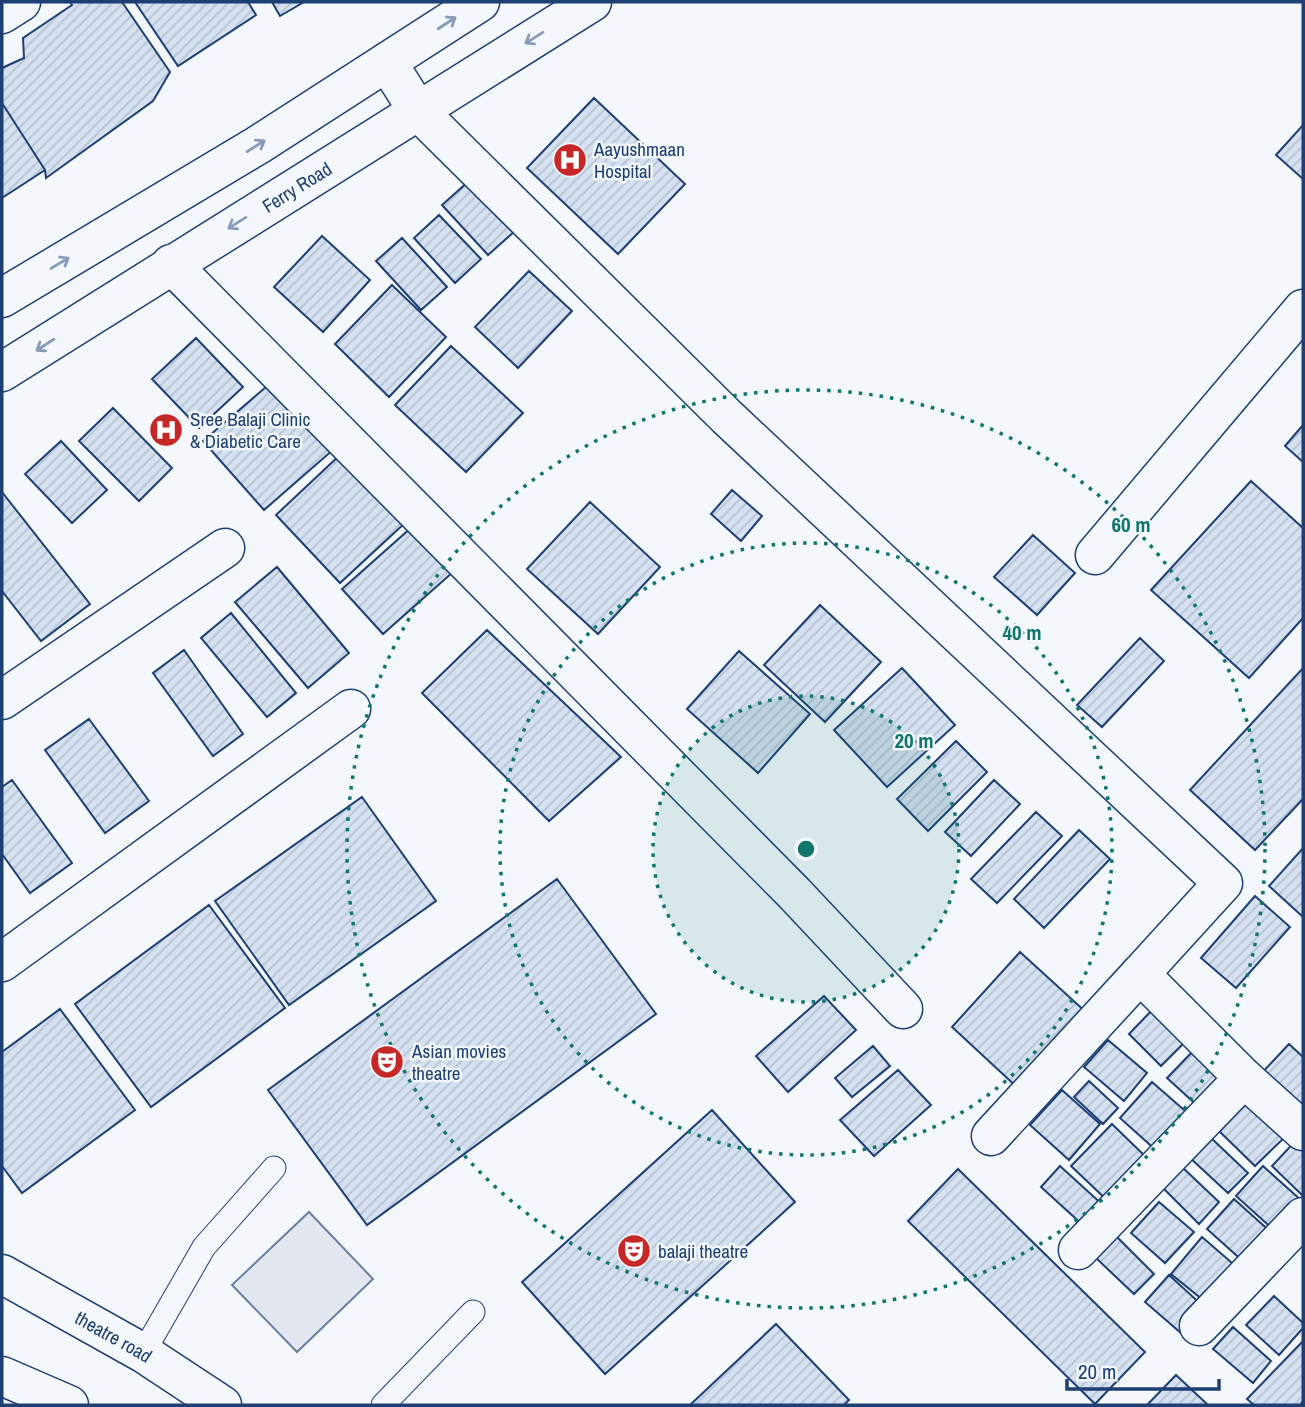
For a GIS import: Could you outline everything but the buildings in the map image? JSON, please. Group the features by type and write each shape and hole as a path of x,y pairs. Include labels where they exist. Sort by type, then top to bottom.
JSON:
{"street":[{"path":"2,14 21,2"},
{"path":"2,298 258,145 480,2"},
{"name":"Ferry Road","path":"2,372 592,2"},
{"path":"387,62 418,111 727,417 1223,883 991,1136"},
{"path":"171,264 795,894 903,1009"},
{"path":"1095,555 1303,309"},
{"path":"2,700 225,548"},
{"path":"2,962 351,709"},
{"path":"1140,974 1244,1078 1303,1131"},
{"path":"1078,1250 1244,1078"},
{"path":"1199,1326 1303,1217"},
{"name":"theatre road","path":"2,1274 143,1353 222,1405"},
{"path":"2,1376 69,1405"}],"lane":[{"path":"143,1353 204,1247 274,1168"},
{"path":"383,1405 472,1311"}],"shaded area":[{"path":"309,1212 373,1279 297,1352 232,1285"}],"place":[{"name":"Aayushmaan Hospital","path":"570,160"},
{"name":"Sree Balaji Clinic & Diabetic Care","path":"166,430"},
{"name":"Asian movies theatre","path":"387,1062"},
{"name":"balaji theatre","path":"634,1251"}]}
